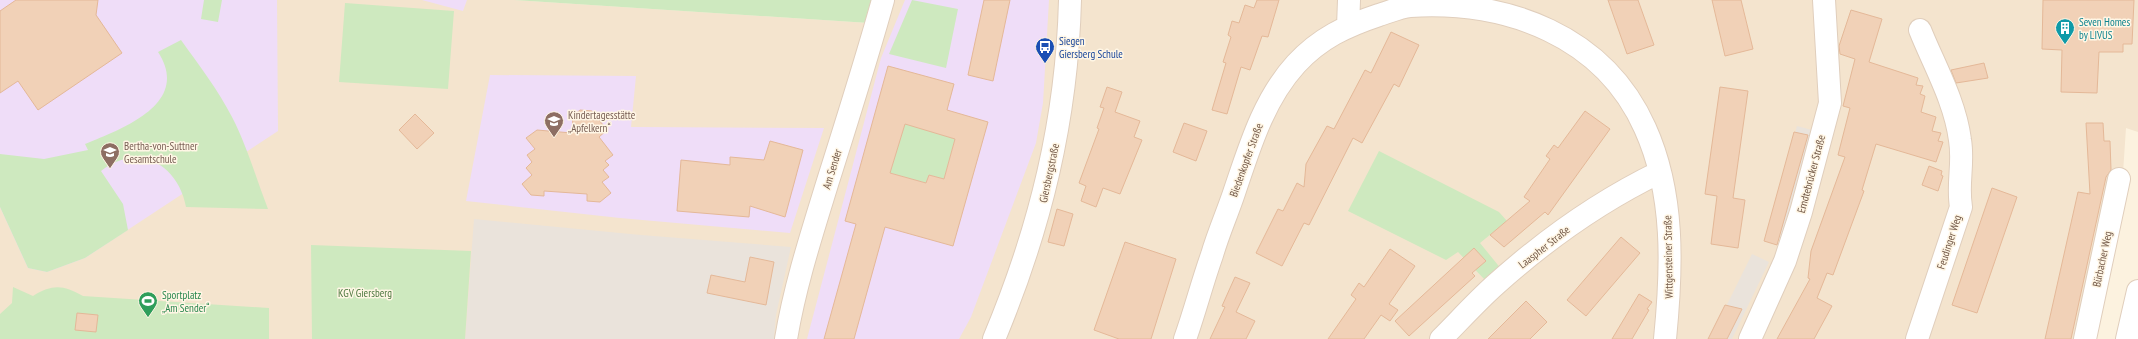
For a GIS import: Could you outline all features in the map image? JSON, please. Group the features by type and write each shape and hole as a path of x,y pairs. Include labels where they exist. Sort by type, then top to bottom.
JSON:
{"street":[{"name":"Am Sender","path":"786,339 792,303 809,242 866,60 883,0"},
{"name":"Giersbergstraße","path":"994,339 1025,262 1048,178 1066,73 1070,0"},
{"path":"1349,0 1355,24"},
{"name":"Erndtebrücker Straße","path":"1750,339 1785,261 1801,212 1830,103 1824,0"},
{"name":"Wittgensteiner Straße","path":"1355,24 1408,6 1464,5 1483,7 1537,21 1554,29 1591,55 1624,92 1645,128 1660,172 1668,217 1669,302 1665,339"},
{"name":"Biedenkopfer Straße","path":"1185,339 1212,253 1254,135 1275,92 1296,64 1331,34 1355,24"},
{"name":"Feudinger Weg","path":"1917,339 1961,207 1958,190 1962,164 1960,139 1953,108 1920,30"},
{"name":"Laaspher Straße","path":"1441,339 1494,286 1564,229 1636,184 1660,172"},
{"name":"Bürbacher Weg","path":"2085,339 2119,179"},
{"path":"2127,339 2138,291"}],"shaded area":[{"path":"0,0 514,0 869,23 872,0 2138,0 2138,132 2126,128 2123,173 2081,339 0,339"},
{"name":"Bertha-von-Suttner Gesamtschule","path":"0,0 277,0 278,131 85,258 47,272 28,268 0,207"},
{"path":"422,0 467,0 463,11"},
{"path":"905,0 1049,0 1043,103 1036,143 971,317 959,339 807,339 881,58"},
{"path":"490,75 636,76 631,127 824,128 790,233 620,218 466,201"},
{"path":"1797,126 1812,130 1782,239 1767,235"},
{"path":"474,219 641,235 791,247 776,315 774,339 465,339"},
{"path":"1752,254 1769,262 1732,339 1710,339"}],"green space":[{"path":"204,0 222,0 218,22 201,19"},
{"path":"514,0 872,0 869,23"},
{"path":"912,0 958,9 946,68 889,54"},
{"path":"345,3 454,11 448,89 339,82"},
{"path":"181,40 227,107 247,151 268,209 186,207 182,192 175,179 165,169 154,162 142,158 129,158 115,162 101,171 123,204 128,230 85,258 47,272 28,268 0,207 0,154 44,159 88,150 85,144 133,122 148,112 159,100 166,86 166,70 158,52"},
{"path":"905,123 955,139 944,179 929,175 926,183 890,173"},
{"path":"1379,151 1499,212 1507,221 1480,243 1502,270 1487,282 1458,252 1446,260 1348,211"},
{"name":"KGV Giersberg","path":"311,245 471,251 465,339 312,339"},
{"name":"Sportplatz „Am Sender“","path":"13,287 33,296 46,289 58,287 70,290 83,296 269,308 269,339 0,339 0,314 12,303"}],"building":[{"path":"16,0 98,0 96,15 122,53 38,110 18,81 0,93 0,11"},
{"path":"984,0 1010,0 993,81 968,75"},
{"path":"1257,0 1279,0 1268,37 1262,36 1250,70 1241,67 1227,114 1212,110 1226,63 1223,62 1231,37 1228,35 1232,21 1239,23 1245,5 1254,8"},
{"path":"1608,0 1638,0 1654,45 1627,54"},
{"path":"1712,0 1741,0 1753,49 1725,56"},
{"name":"Seven Homes by LIVUS","path":"2043,0 2134,0 2132,44 2123,44 2123,52 2099,52 2097,93 2061,92 2062,50 2042,49"},
{"path":"1851,10 1882,19 1869,62 1918,78 1916,85 1923,86 1920,94 1925,96 1921,112 1936,117 1932,131 1941,133 1938,141 1943,142 1936,162 1876,144 1862,190 1864,191 1833,275 1827,273 1817,298 1832,306 1814,339 1777,339 1810,279 1808,278 1811,251 1845,157 1838,155 1850,108 1843,106 1855,59 1840,54 1839,46"},
{"path":"1391,32 1419,45 1399,87 1394,84 1362,143 1353,138 1309,225 1304,223 1282,266 1256,253 1278,209 1283,211 1297,183 1304,187 1306,164 1327,126 1334,129 1365,70 1371,73"},
{"path":"1984,63 1988,78 1956,83 1951,70"},
{"path":"888,66 954,84 947,110 988,122 953,246 885,227 854,339 824,339 856,224 845,221","holes":["905,124 955,139 944,179 929,175 926,183 890,173"]},
{"path":"1107,87 1122,92 1115,112 1140,121 1134,137 1142,140 1120,194 1103,188 1096,207 1081,201 1086,186 1079,183 1099,129 1097,128 1104,108 1100,107"},
{"path":"1720,87 1748,91 1733,198 1745,200 1738,248 1711,244 1717,196 1705,194"},
{"path":"580,110 592,111 607,130 599,137 613,155 605,161 609,165 603,170 609,177 602,182 611,193 600,202 587,201 587,194 544,191 544,196 531,195 522,184 532,175 526,168 532,162 527,155 535,149 526,138 537,130 572,133 573,116"},
{"path":"1585,111 1610,129 1548,215 1545,212 1504,247 1490,235 1530,201 1524,197 1550,159 1546,156 1554,145 1558,148"},
{"path":"415,114 434,133 417,149 399,130"},
{"path":"1184,123 1207,131 1196,161 1173,152"},
{"path":"2086,123 2103,123 2104,141 2110,141 2111,170 2106,177 2071,339 2045,339 2078,192 2090,194"},
{"path":"1794,132 1808,135 1777,245 1764,241"},
{"path":"770,141 803,150 785,217 750,206 749,217 677,211 681,160 730,165 730,157 764,160"},
{"path":"1929,166 1942,171 1941,175 1943,176 1938,191 1922,185"},
{"path":"1992,188 2017,197 1977,313 1952,305"},
{"path":"1057,209 1073,214 1064,246 1048,242"},
{"path":"1621,237 1640,253 1586,316 1567,300"},
{"path":"1125,242 1176,259 1151,339 1119,339 1094,330"},
{"path":"1474,248 1486,261 1472,273 1475,276 1409,336 1395,321"},
{"path":"1390,249 1415,266 1389,304 1398,310 1390,321 1381,315 1364,339 1328,339 1356,299 1351,295 1359,283 1364,287"},
{"path":"750,257 774,262 766,305 707,293 711,275 745,282"},
{"path":"1235,277 1250,283 1236,312 1255,321 1246,339 1210,339 1225,307 1222,306"},
{"path":"1639,294 1652,302 1632,339 1612,339"},
{"path":"1526,301 1547,322 1530,339 1488,339"},
{"path":"1725,305 1742,309 1727,339 1708,339"},
{"path":"77,313 98,315 96,332 75,330"}],"place":[{"name":"Seven Homes by LIVUS","path":"2065,45"},
{"name":"Siegen Giersberg Schule","path":"1045,64"},
{"name":"Kindertagesstätte „Apfelkern“","path":"554,138"},
{"name":"Bertha-von-Suttner Gesamtschule","path":"110,169"},
{"name":"Sportplatz „Am Sender“","path":"148,318"}]}
